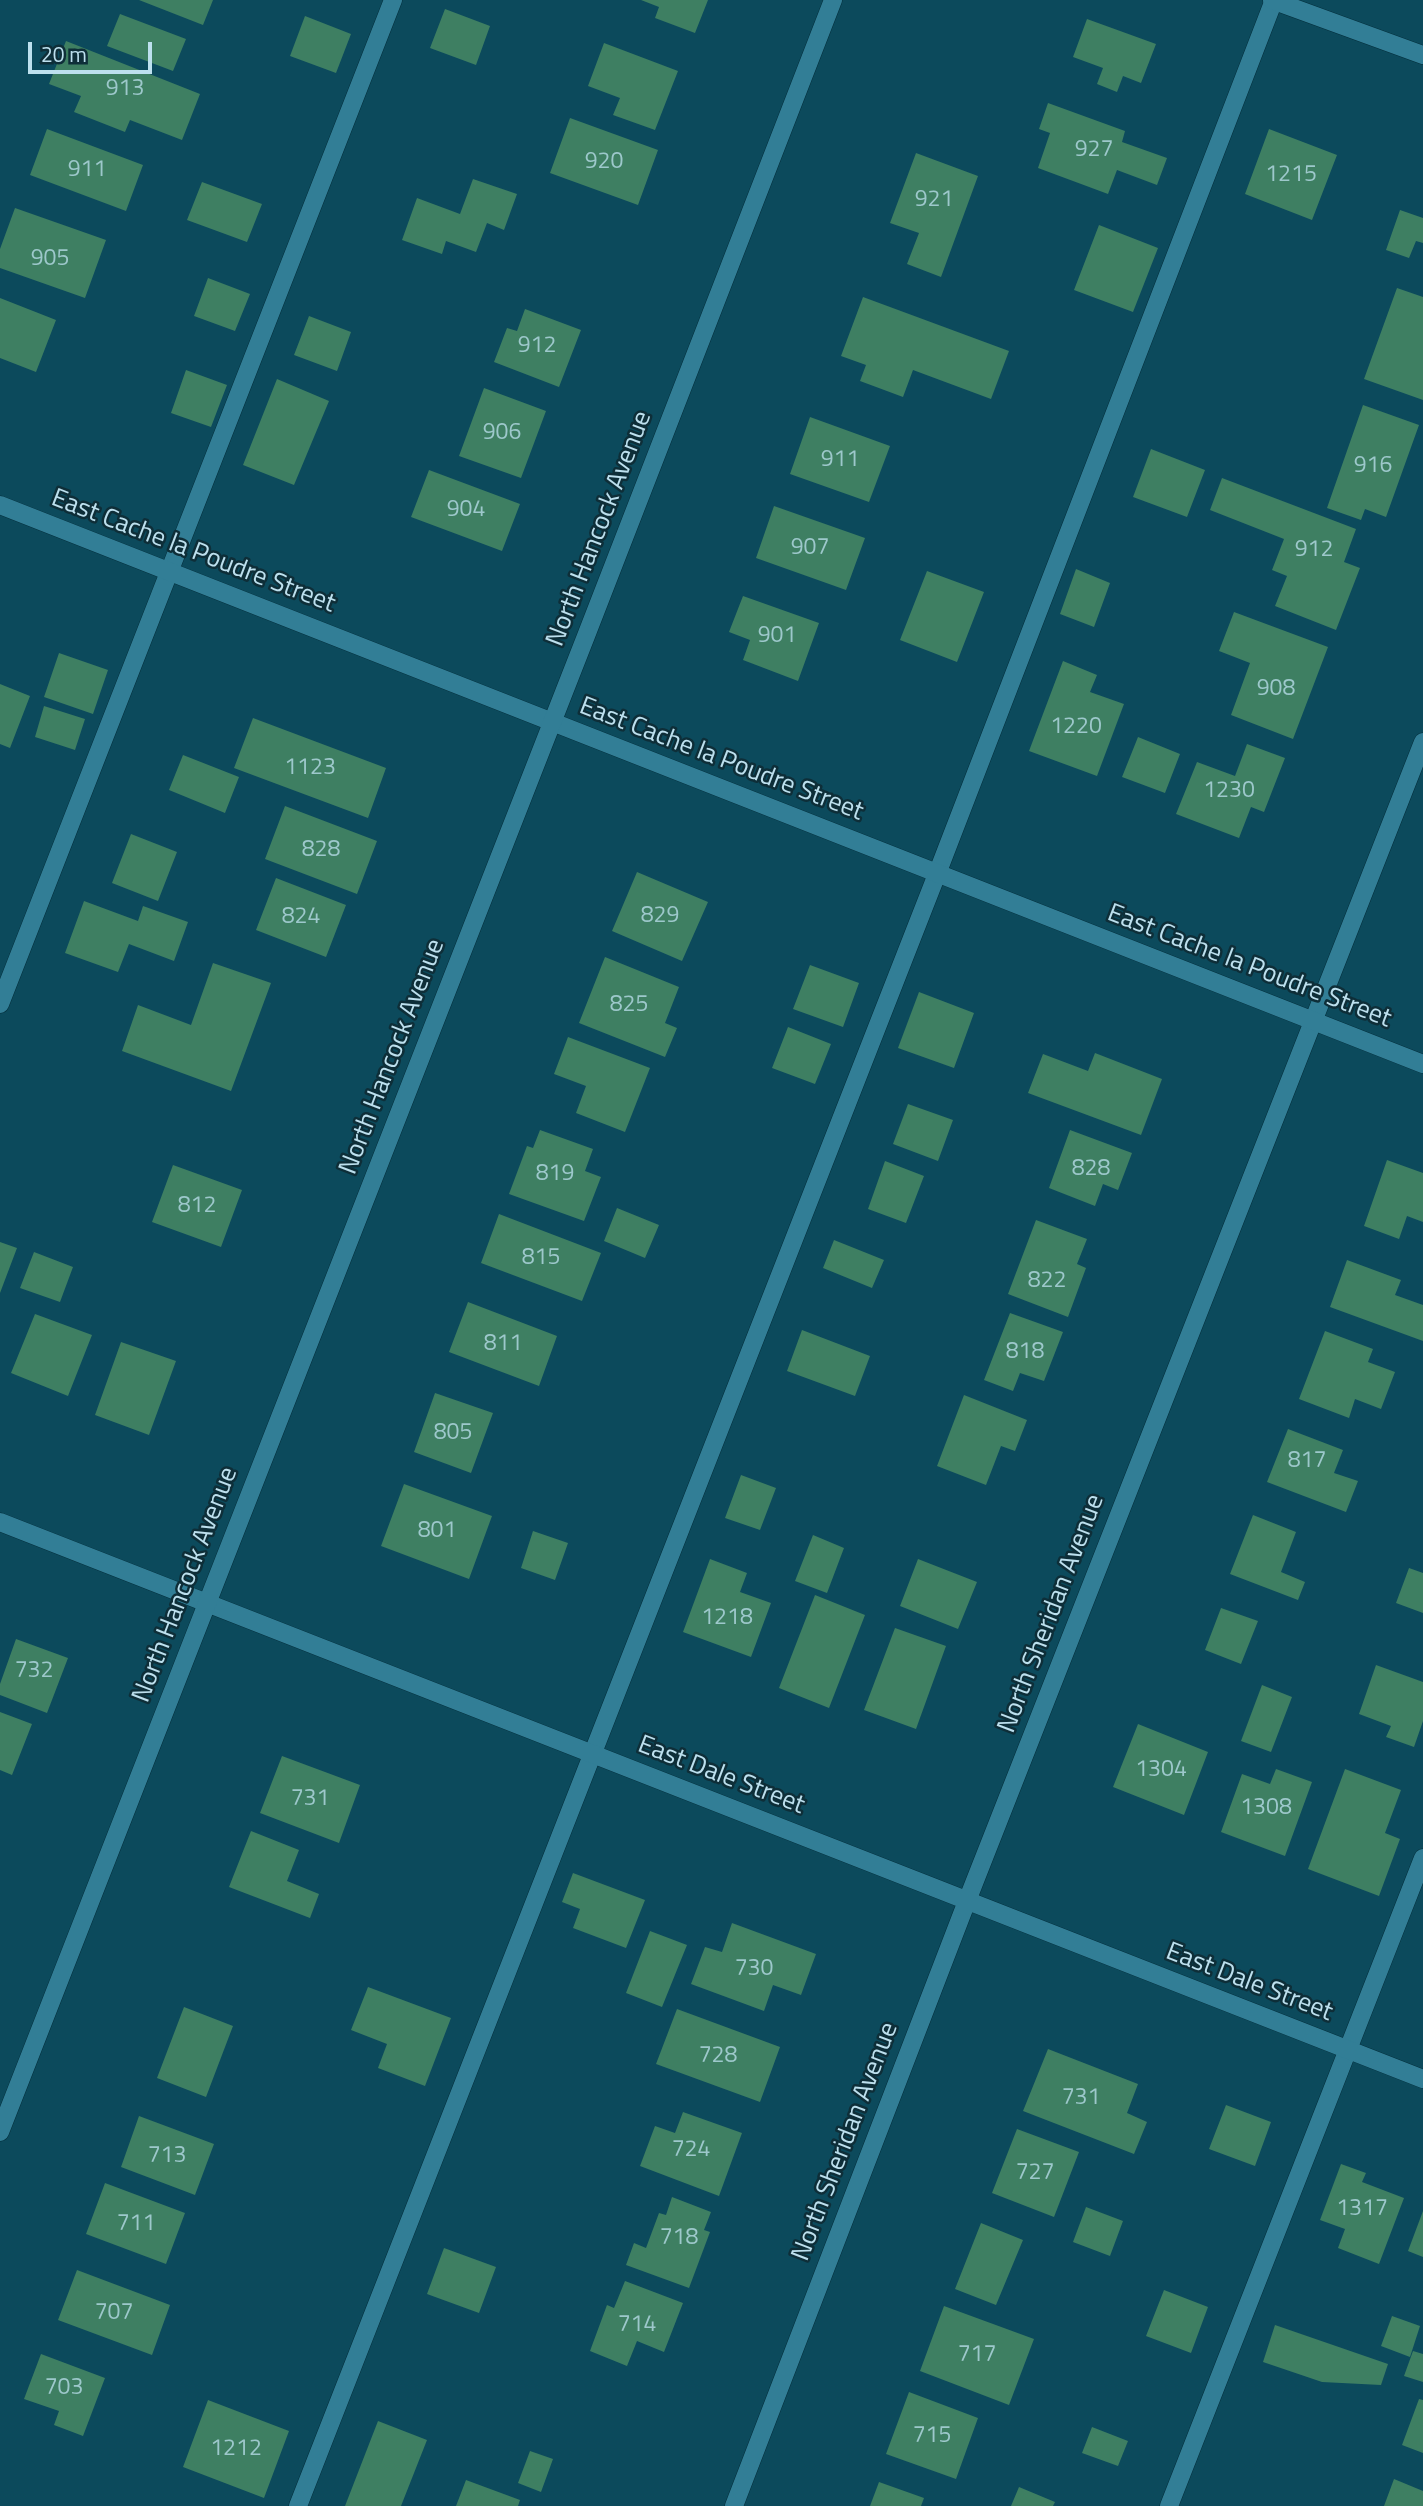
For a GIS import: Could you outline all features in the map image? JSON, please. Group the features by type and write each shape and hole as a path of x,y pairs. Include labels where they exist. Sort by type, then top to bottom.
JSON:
{"street":[{"path":"0,1004 393,0"},
{"name":"North Hancock Avenue","path":"0,2132 833,0"},
{"path":"298,2506 594,1755 1273,0 1423,55"},
{"name":"East Cache la Poudre Street","path":"0,505 1423,1064"},
{"name":"North Sheridan Avenue","path":"734,2506 967,1901 1423,742"},
{"name":"East Dale Street","path":"0,1522 1423,2079"},
{"path":"1169,2506 1423,1858"}],"building":[{"path":"139,0 213,0 203,25"},
{"path":"641,0 708,0 695,33 655,18 659,7"},
{"path":"445,9 490,26 476,65 430,48"},
{"path":"120,14 186,39 173,71 107,46"},
{"path":"305,16 351,34 336,73 290,56"},
{"path":"1087,19 1156,44 1141,83 1123,76 1117,92 1097,84 1103,68 1073,57"},
{"path":"66,41 200,94 182,140 130,120 125,132 74,112 81,96 49,84"},
{"path":"604,43 678,71 655,130 613,115 620,98 588,86"},
{"path":"1048,103 1125,131 1122,142 1167,158 1157,185 1117,170 1108,194 1038,168 1050,133 1039,129"},
{"path":"570,118 658,150 638,205 550,173"},
{"path":"47,129 143,165 126,211 30,175"},
{"path":"1269,129 1337,155 1312,220 1245,194"},
{"path":"916,153 978,176 941,277 907,264 919,233 890,223"},
{"path":"473,179 517,194 504,230 487,223 476,252 446,241 442,254 402,240 417,198 460,214"},
{"path":"202,182 262,204 247,242 187,220"},
{"path":"15,208 106,240 85,298 0,268 0,249"},
{"path":"1400,210 1423,218 1423,243 1416,241 1409,258 1386,250"},
{"path":"1099,225 1158,248 1133,312 1074,290"},
{"path":"208,278 250,294 235,331 194,316"},
{"path":"1397,288 1423,297 1423,400 1364,379"},
{"path":"863,297 1009,351 991,399 913,370 903,397 860,381 866,365 841,356"},
{"path":"0,298 56,320 36,372 0,358"},
{"path":"525,309 581,330 559,387 494,362 507,328 517,331"},
{"path":"309,316 351,332 337,371 294,355"},
{"path":"186,370 227,385 211,427 171,413"},
{"path":"277,379 329,401 294,485 243,465"},
{"path":"484,388 546,411 521,478 459,456"},
{"path":"1363,405 1419,425 1386,517 1365,509 1361,520 1327,508"},
{"path":"810,417 890,446 869,502 790,474"},
{"path":"1151,449 1205,470 1187,517 1133,497"},
{"path":"429,470 520,504 502,551 411,517"},
{"path":"1222,478 1356,529 1344,562 1360,568 1336,630 1275,606 1287,576 1272,570 1284,539 1210,510"},
{"path":"774,506 865,538 846,590 756,558"},
{"path":"1076,569 1110,583 1094,627 1060,614"},
{"path":"927,571 984,592 957,662 900,640"},
{"path":"743,596 819,623 798,681 743,660 750,640 729,632"},
{"path":"1234,612 1328,647 1293,739 1231,715 1250,663 1219,651"},
{"path":"59,653 108,670 93,714 44,697"},
{"path":"1063,661 1097,675 1090,692 1124,704 1097,776 1029,751"},
{"path":"0,684 30,696 10,748 0,744"},
{"path":"44,706 85,719 75,750 35,737"},
{"path":"253,718 386,768 368,818 234,768"},
{"path":"1138,737 1180,754 1165,793 1122,777"},
{"path":"1247,744 1285,758 1264,812 1251,807 1239,838 1176,814 1197,762 1235,776"},
{"path":"183,755 239,777 225,813 169,790"},
{"path":"285,806 377,841 357,894 265,859"},
{"path":"131,834 177,852 158,901 112,883"},
{"path":"637,872 708,902 682,961 612,931"},
{"path":"276,878 346,905 326,957 256,930"},
{"path":"84,901 138,921 143,906 188,922 174,961 129,944 118,972 65,953"},
{"path":"605,957 679,987 665,1023 677,1028 665,1057 579,1023"},
{"path":"213,963 271,983 231,1091 122,1051 138,1005 191,1025"},
{"path":"810,965 859,983 843,1027 793,1009"},
{"path":"919,992 974,1013 954,1068 898,1048"},
{"path":"788,1027 831,1044 815,1084 772,1068"},
{"path":"568,1037 650,1068 625,1132 576,1113 586,1086 554,1074"},
{"path":"1095,1053 1162,1079 1141,1135 1028,1093 1043,1054 1088,1071"},
{"path":"908,1104 953,1120 938,1161 893,1144"},
{"path":"540,1130 593,1149 585,1171 601,1177 584,1221 509,1194 527,1146 533,1148"},
{"path":"1070,1130 1132,1153 1118,1190 1103,1184 1095,1206 1049,1188"},
{"path":"1387,1160 1423,1173 1423,1222 1407,1216 1399,1239 1364,1226"},
{"path":"885,1161 924,1176 906,1223 868,1209"},
{"path":"173,1165 242,1190 221,1247 152,1222"},
{"path":"617,1208 659,1225 645,1258 604,1241"},
{"path":"499,1214 601,1253 582,1301 481,1263"},
{"path":"1036,1220 1087,1239 1077,1264 1086,1268 1068,1317 1008,1294"},
{"path":"834,1240 884,1260 872,1288 823,1268"},
{"path":"0,1242 17,1248 0,1293"},
{"path":"34,1252 73,1267 60,1302 20,1288"},
{"path":"1347,1260 1401,1280 1395,1295 1423,1305 1423,1341 1330,1307"},
{"path":"468,1302 557,1336 539,1386 449,1352"},
{"path":"1010,1313 1063,1332 1044,1381 1020,1373 1013,1391 984,1380"},
{"path":"35,1314 92,1335 68,1396 11,1373"},
{"path":"802,1330 870,1356 855,1396 787,1371"},
{"path":"1325,1331 1373,1349 1368,1362 1395,1372 1381,1409 1355,1399 1349,1418 1299,1399"},
{"path":"121,1342 176,1361 149,1435 95,1415"},
{"path":"435,1393 493,1413 471,1473 414,1452"},
{"path":"964,1395 1027,1420 1015,1451 1001,1446 986,1485 937,1466"},
{"path":"1288,1429 1343,1450 1334,1473 1358,1481 1346,1512 1267,1482"},
{"path":"741,1475 776,1488 760,1530 725,1518"},
{"path":"404,1484 492,1516 469,1579 381,1546"},
{"path":"1253,1515 1296,1532 1281,1572 1305,1582 1298,1600 1230,1574"},
{"path":"533,1531 568,1543 555,1580 521,1568"},
{"path":"813,1535 844,1548 827,1593 795,1581"},
{"path":"710,1559 747,1573 740,1592 771,1603 751,1657 683,1632"},
{"path":"918,1559 977,1582 958,1629 900,1606"},
{"path":"1409,1568 1423,1573 1423,1613 1396,1603"},
{"path":"815,1595 865,1615 829,1708 779,1688"},
{"path":"1221,1608 1258,1621 1241,1664 1205,1650"},
{"path":"895,1628 946,1646 916,1729 864,1710"},
{"path":"16,1639 68,1658 47,1713 0,1695 0,1684"},
{"path":"1376,1665 1423,1682 1423,1721 1414,1747 1386,1737 1391,1726 1359,1714"},
{"path":"1262,1685 1292,1697 1271,1752 1241,1741"},
{"path":"0,1712 32,1724 12,1775 0,1770"},
{"path":"1138,1724 1208,1752 1184,1815 1113,1787"},
{"path":"282,1756 360,1785 339,1843 260,1813"},
{"path":"1276,1769 1312,1782 1285,1856 1221,1832 1242,1774 1270,1784"},
{"path":"1345,1769 1401,1790 1385,1833 1400,1839 1379,1896 1308,1869"},
{"path":"251,1831 299,1850 287,1881 319,1894 310,1918 229,1887"},
{"path":"573,1873 645,1900 626,1948 573,1928 580,1909 562,1902"},
{"path":"732,1923 816,1954 801,1995 773,1985 764,2011 691,1984 705,1947 722,1952"},
{"path":"650,1931 687,1945 662,2007 626,1993"},
{"path":"368,1987 451,2018 425,2086 378,2068 387,2044 351,2030"},
{"path":"184,2007 233,2026 206,2097 157,2078"},
{"path":"677,2009 780,2047 760,2102 656,2064"},
{"path":"1048,2049 1138,2084 1127,2113 1147,2122 1134,2154 1023,2111"},
{"path":"1226,2105 1271,2122 1255,2166 1209,2149"},
{"path":"683,2112 742,2133 719,2196 640,2166 655,2126 675,2133"},
{"path":"139,2116 214,2144 195,2195 121,2167"},
{"path":"1017,2129 1079,2152 1054,2217 992,2193"},
{"path":"1341,2164 1366,2173 1362,2182 1404,2198 1379,2264 1338,2248 1345,2229 1320,2220"},
{"path":"105,2183 185,2213 166,2264 86,2234"},
{"path":"672,2197 711,2212 704,2230 710,2232 689,2288 626,2265 634,2243 646,2248 659,2213 666,2215"},
{"path":"1086,2207 1123,2221 1110,2256 1073,2242"},
{"path":"1423,2211 1423,2257 1408,2251"},
{"path":"981,2223 1023,2240 996,2305 955,2289"},
{"path":"444,2248 496,2267 479,2313 427,2294"},
{"path":"77,2270 170,2305 152,2355 58,2320"},
{"path":"625,2281 683,2303 664,2352 637,2341 627,2366 590,2351 607,2305 614,2308"},
{"path":"1164,2290 1208,2307 1191,2353 1146,2336"},
{"path":"944,2306 1034,2339 1009,2405 920,2371"},
{"path":"1392,2316 1420,2326 1410,2357 1381,2346"},
{"path":"1275,2325 1388,2364 1381,2385 1322,2382 1263,2362"},
{"path":"1413,2351 1423,2354 1423,2382 1404,2376"},
{"path":"41,2354 105,2378 83,2436 54,2425 59,2411 24,2399"},
{"path":"909,2392 978,2418 956,2479 886,2454"},
{"path":"1419,2399 1423,2400 1423,2453 1402,2445"},
{"path":"208,2400 289,2431 264,2498 183,2467"},
{"path":"378,2421 427,2440 401,2506 345,2506"},
{"path":"1092,2427 1128,2441 1118,2466 1082,2453"},
{"path":"530,2451 553,2459 541,2492 518,2483"},
{"path":"1394,2479 1423,2491 1423,2506 1384,2506"},
{"path":"466,2480 520,2500 518,2506 456,2506"},
{"path":"879,2482 924,2498 921,2506 870,2506"},
{"path":"1019,2487 1055,2502 1053,2506 1011,2506"}]}
